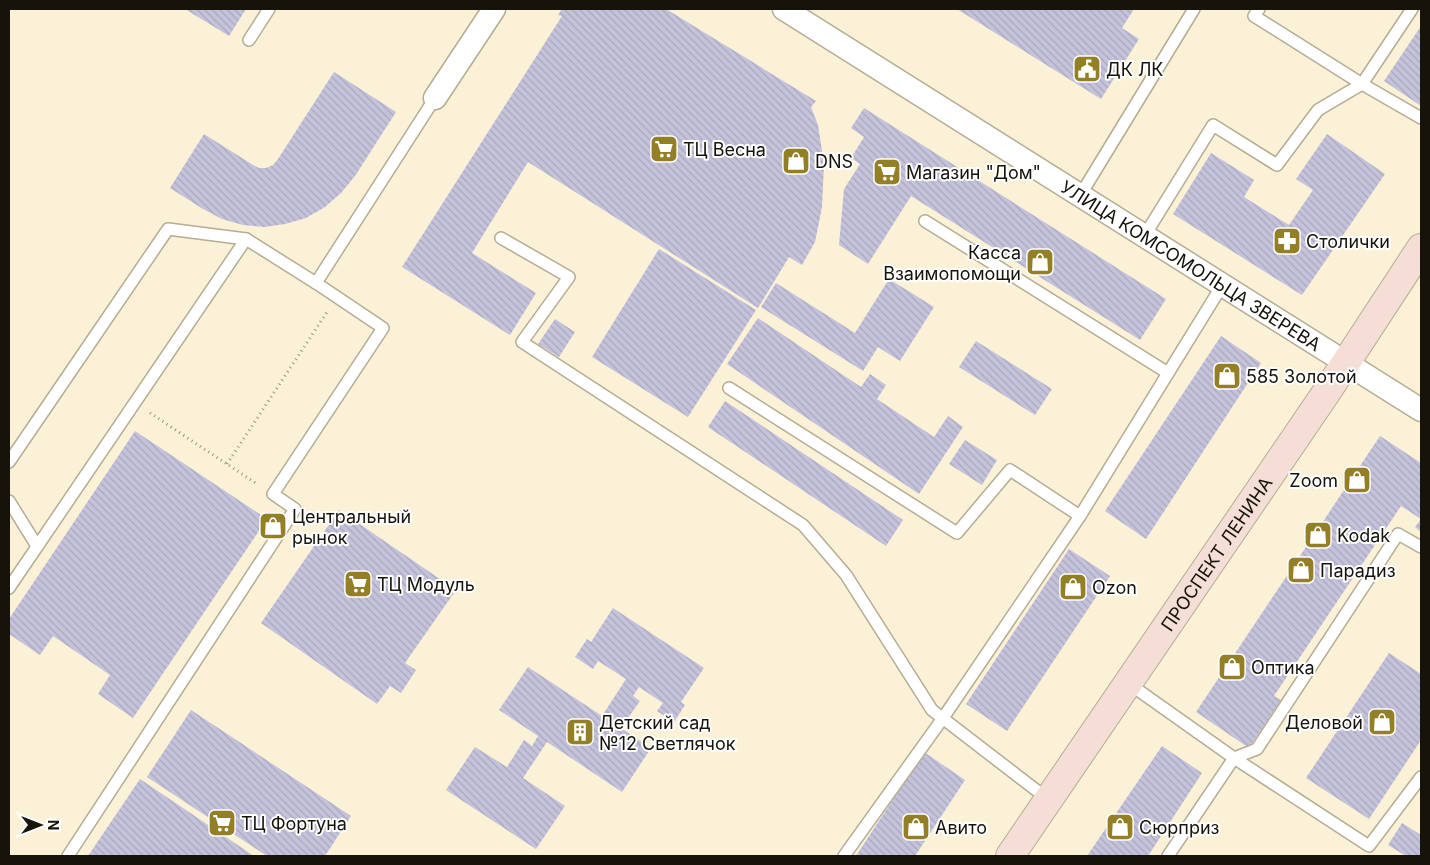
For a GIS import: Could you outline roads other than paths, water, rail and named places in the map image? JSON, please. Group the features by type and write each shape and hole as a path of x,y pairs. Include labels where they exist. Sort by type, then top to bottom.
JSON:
{"main road":[{"name":"ПРОСПЕКТ ЛЕНИНА","path":"1010,856 1346,362 1421,248"}],"street":[{"path":"435,98 494,9"},
{"name":"УЛИЦА КОМСОМОЛЬЦА ЗВЕРЕВА","path":"784,9 1081,194 1421,410"}],"lane":[{"path":"249,40 269,9"},
{"path":"1081,194 1194,9"},
{"path":"1259,9 1254,16 1362,84 1421,118"},
{"path":"1145,235 1212,124 1277,165 1318,110 1362,84 1412,9"},
{"path":"316,283 435,98"},
{"path":"925,221 1168,373"},
{"path":"9,462 168,229 246,239 383,328 272,494 295,509 68,856"},
{"path":"501,238 569,277 522,342 803,525 846,575 932,710 1048,800"},
{"path":"9,588 246,239"},
{"path":"844,856 943,718 1080,516 1223,284"},
{"path":"729,388 957,533 1010,470 1080,516"},
{"path":"9,501 37,546"},
{"path":"1168,856 1234,758 1257,749 1398,534 1421,547"},
{"path":"1128,683 1234,758 1368,846 1421,777"}],"place":[{"name":"ДК ЛК","path":"1087,69"},
{"name":"ТЦ Весна","path":"664,149"},
{"name":"DNS","path":"796,161"},
{"name":"Магазин \"Дом\"","path":"887,172"},
{"name":"Столички","path":"1287,241"},
{"name":"Касса Взаимопомощи","path":"1040,262"},
{"name":"585 Золотой","path":"1227,376"},
{"name":"Zoom","path":"1357,480"},
{"name":"Центральный рынок","path":"273,526"},
{"name":"Kodak","path":"1318,535"},
{"name":"Парадиз","path":"1301,570"},
{"name":"ТЦ Модуль","path":"358,584"},
{"name":"Ozon","path":"1073,587"},
{"name":"Оптика","path":"1232,667"},
{"name":"Деловой","path":"1382,722"},
{"name":"Детский сад №12 Светлячок","path":"580,732"},
{"name":"ТЦ Фортуна","path":"222,823"},
{"name":"Авито","path":"916,827"},
{"name":"Сюрприз","path":"1120,827"}]}
